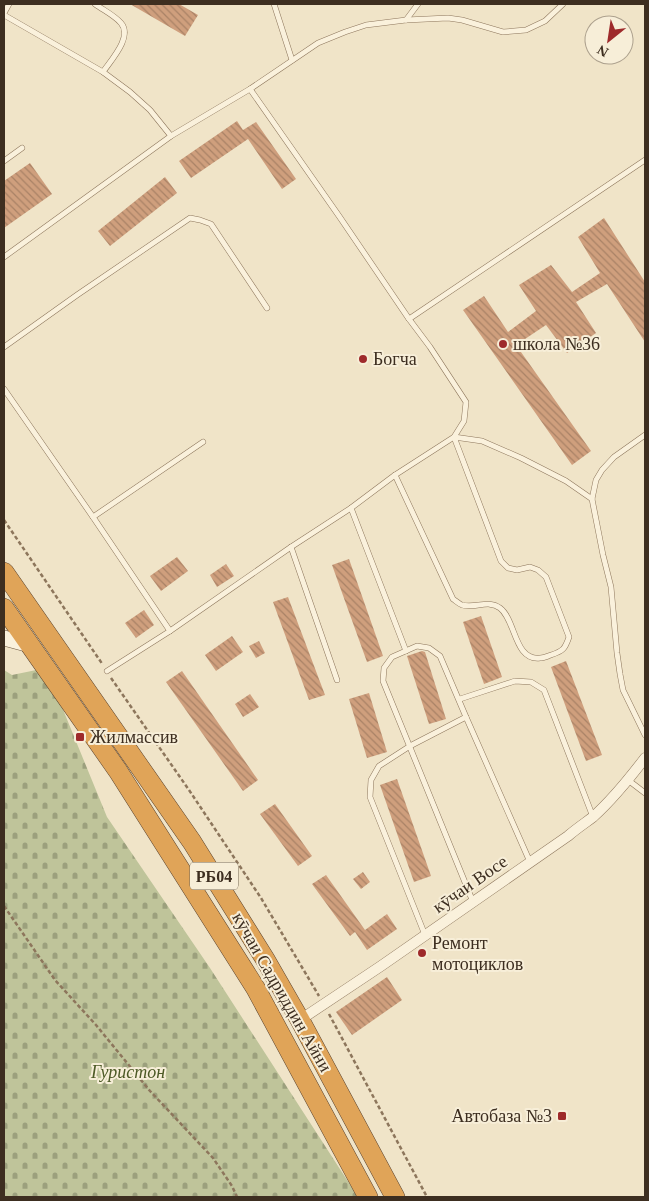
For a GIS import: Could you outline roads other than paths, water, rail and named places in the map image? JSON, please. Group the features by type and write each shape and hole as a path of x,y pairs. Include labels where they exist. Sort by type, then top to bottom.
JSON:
{"highway":[{"name":"кӯчаи Садриддин Айни","path":"4,572 192,842 265,958 395,1197"},
{"name":"кӯчаи Садриддин Айни","path":"4,608 118,771 256,989 368,1197"}],"street":[{"path":"4,638 30,645"},
{"name":"кӯчаи Восе","path":"300,1020 530,863 592,817 628,780 645,758"}],"lane":[{"path":"9,4 4,14 103,72 150,110 171,136"},
{"path":"95,4 120,22 124,27 125,34 125,40 103,72"},
{"path":"274,4 292,60"},
{"path":"406,20 418,4"},
{"path":"4,257 171,136 250,89 318,44 366,25 406,20 448,18 462,20 503,32 526,30 545,21 563,4"},
{"path":"107,671 170,631 291,546 351,508 394,475 454,437 464,421 466,402 430,347 408,319 250,89"},
{"path":"4,160 22,148"},
{"path":"408,319 645,160"},
{"path":"4,347 190,218 211,224 267,308"},
{"path":"4,390 170,631"},
{"path":"645,436 614,457 602,470 596,480 592,499 610,587 623,690 645,735"},
{"path":"394,475 453,599 461,605 470,606 487,603 498,606 507,614 521,650 529,656 539,658 561,651 566,646 569,637 546,577 538,570 530,567 517,570 508,568 501,561 454,437"},
{"path":"454,437 482,442 521,458 566,481 592,499"},
{"path":"93,517 203,442"},
{"path":"351,508 406,651"},
{"path":"291,546 337,680"},
{"path":"473,902 383,681 384,668 392,657 417,646 429,648 440,656 530,863"},
{"path":"460,699 515,681 531,682 544,690 592,817"},
{"path":"425,935 370,797 372,780 379,766 410,746 466,717"},
{"path":"628,780 645,794"}],"place":[{"name":"школа №36","path":"503,344"},
{"name":"Богча","path":"363,359"},
{"name":"Жилмассив","path":"80,737"},
{"name":"Ремонт мотоциклов","path":"422,953"},
{"name":"Автобаза №3","path":"562,1116"}],"park label":[{"name":"Гуристон","path":"128,1072"}]}
